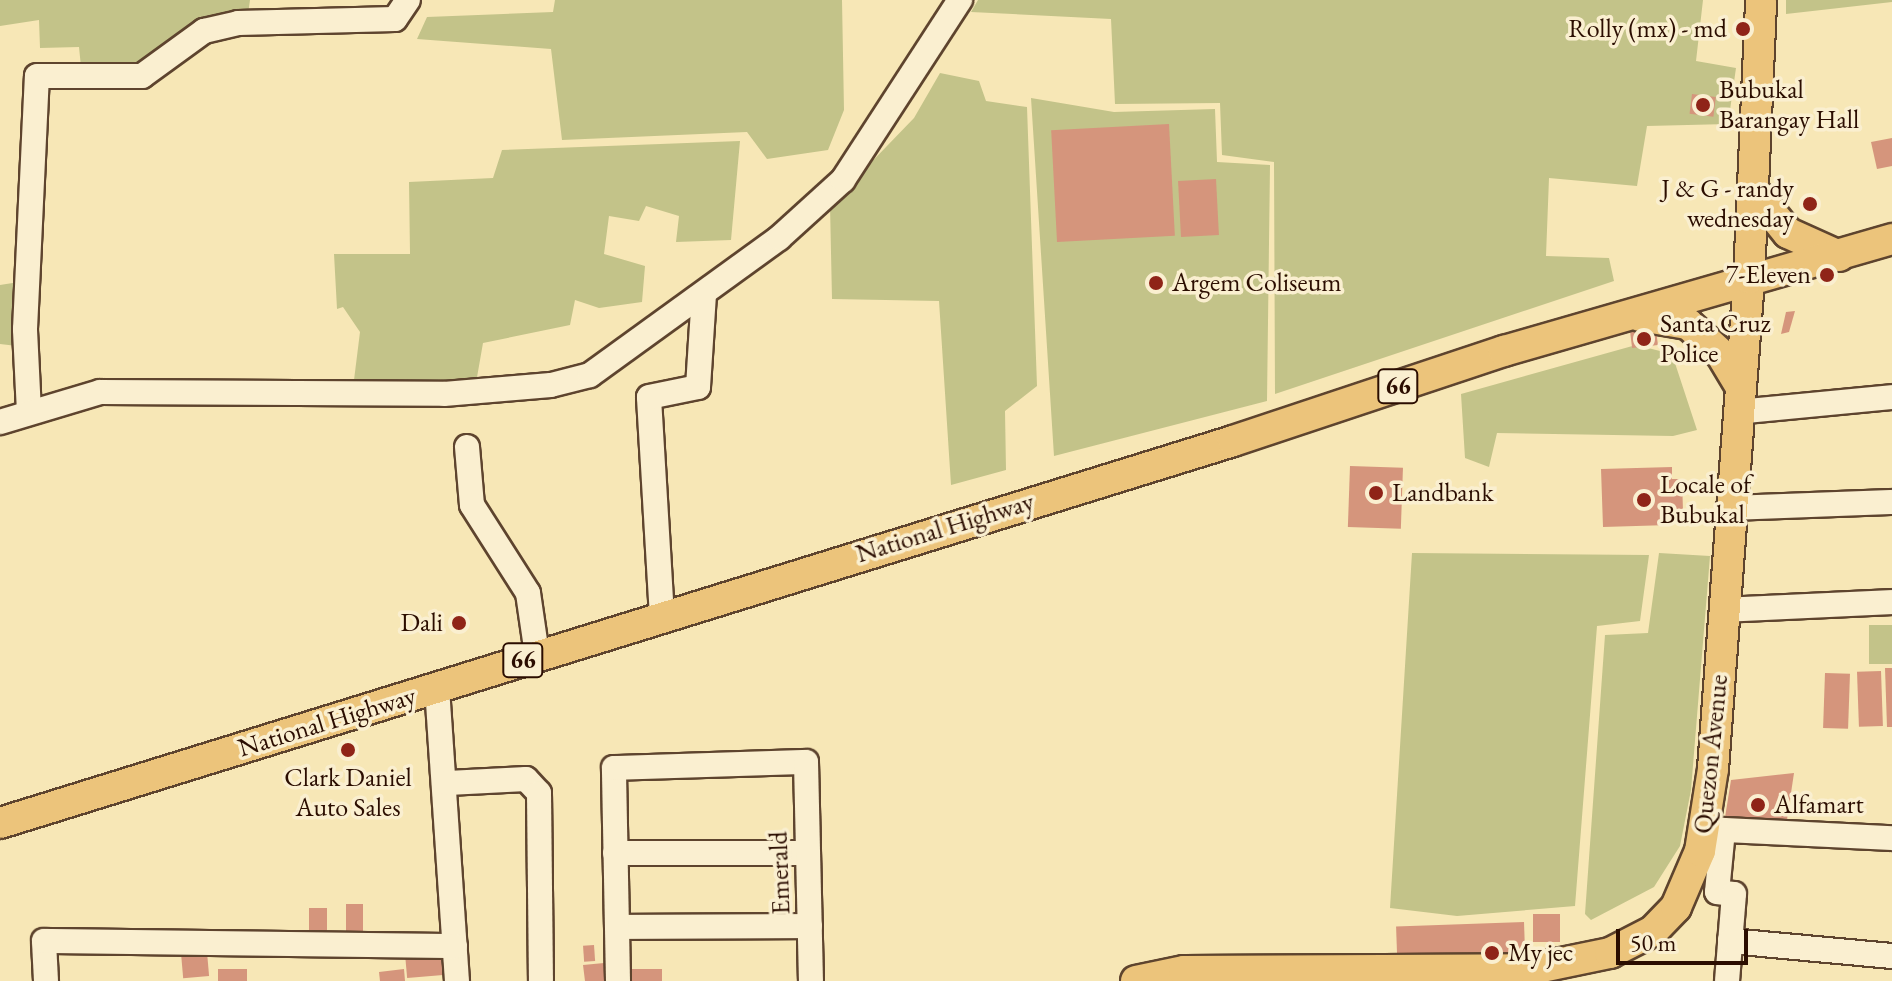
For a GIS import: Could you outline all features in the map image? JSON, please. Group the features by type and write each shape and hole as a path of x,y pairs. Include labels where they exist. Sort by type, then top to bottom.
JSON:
{"main road":[{"name":"Quezon Avenue","path":"1136,981 1184,971 1533,975 1610,953 1653,931 1686,890 1714,830 1729,508 1749,278 1761,0"},
{"path":"1753,190 1788,233 1839,256"},
{"name":"National Highway","path":"0,823 1618,316 1892,239"},
{"path":"1618,316 1664,316 1688,324 1721,354 1738,398"}],"street":[{"path":"29,412 25,329 37,76 142,76 204,31 238,23 395,19 407,10 408,0"},
{"path":"0,422 100,392 444,394 551,385 590,375 779,238 843,180 960,0"},
{"path":"662,617 649,397 698,387 704,293"},
{"path":"1738,398 1892,397"},
{"path":"467,447 472,505 528,593 537,655"},
{"path":"1729,508 1892,502"},
{"path":"1723,610 1892,602"},
{"path":"437,688 448,783 457,981"},
{"name":"Emerald","path":"615,853 614,768 806,762 811,981"},
{"path":"448,783 526,779 539,793 541,981"},
{"path":"1727,981 1734,894 1717,892 1714,830 1892,838"},
{"path":"618,981 615,853 807,853"},
{"path":"617,927 810,926"},
{"path":"46,981 44,941 455,946"},
{"path":"1730,941 1892,956"}],"green space":[{"path":"0,0 250,0 248,14 140,72 81,67 79,47 40,48 39,20 0,26"},
{"path":"555,0 842,0 844,110 828,150 767,159 747,132 562,140 551,49 417,39 427,17 553,12"},
{"path":"978,0 1703,0 1696,61 1736,68 1728,124 1647,126 1637,186 1549,178 1546,256 1609,258 1614,281 1275,394 1274,162 1222,155 1220,103 1115,104 1111,19 971,12"},
{"path":"1786,0 1892,0 1892,2 1786,14"},
{"path":"940,73 979,81 986,101 1027,107 1037,386 1005,411 1006,470 951,485 939,301 832,299 830,205 914,118"},
{"name":"Argem Coliseum","path":"1031,98 1114,112 1215,109 1217,162 1270,165 1267,401 1054,456"},
{"path":"740,141 731,240 676,242 679,216 646,206 639,221 609,216 604,254 645,266 642,302 599,308 575,300 570,325 483,343 476,383 354,380 360,332 343,307 337,309 334,254 410,254 409,182 493,178 502,150"},
{"path":"19,282 17,346 0,344 0,285"},
{"path":"1636,345 1672,354 1697,430 1673,436 1497,433 1489,467 1465,458 1461,394"},
{"path":"1412,553 1649,555 1640,621 1597,626 1575,906 1457,916 1390,908"},
{"path":"1659,553 1710,556 1691,790 1680,846 1654,887 1591,920 1585,914 1605,635 1648,633"},
{"path":"1869,625 1892,625 1892,664 1869,664"}],"building":[{"name":"Bubukal Barangay Hall","path":"1692,94 1716,97 1713,117 1690,114"},
{"path":"1169,124 1175,236 1057,242 1051,130"},
{"path":"1892,138 1892,166 1877,169 1871,142"},
{"path":"1216,179 1219,235 1181,237 1178,181"},
{"path":"1795,311 1789,332 1781,334 1786,312"},
{"name":"Santa Cruz Police","path":"1656,329 1658,345 1632,348 1630,332"},
{"path":"1350,466 1403,468 1401,529 1348,527"},
{"path":"1672,467 1672,479 1682,479 1683,511 1668,511 1669,525 1603,527 1601,469"},
{"path":"1885,668 1892,668 1892,727 1887,727"},
{"path":"1881,671 1883,726 1859,727 1857,672"},
{"path":"1825,673 1850,674 1848,729 1823,728"},
{"name":"Alfamart","path":"1794,773 1785,833 1723,830 1731,780"},
{"path":"346,904 363,904 363,931 346,931"},
{"path":"309,908 327,908 327,934 309,934"},
{"path":"1533,914 1560,914 1560,942 1533,942"},
{"path":"1524,922 1525,956 1397,960 1396,926"},
{"path":"594,945 595,961 584,962 583,946"},
{"path":"207,952 209,976 183,978 181,954"},
{"path":"441,952 443,975 407,978 405,955"},
{"path":"604,963 606,981 585,981 583,965"},
{"path":"218,969 247,969 247,981 218,981"},
{"path":"404,969 405,981 380,981 379,972"},
{"path":"629,969 662,969 662,981 629,981"}],"place":[{"name":"Rolly (mx) - md","path":"1743,29"},
{"name":"Bubukal Barangay Hall","path":"1703,105"},
{"name":"J & G - randy wednesday","path":"1810,204"},
{"name":"7-Eleven","path":"1827,275"},
{"name":"Argem Coliseum","path":"1156,283"},
{"name":"Santa Cruz Police","path":"1644,339"},
{"name":"Landbank","path":"1376,493"},
{"name":"Locale of Bubukal","path":"1644,500"},
{"name":"Dali","path":"459,623"},
{"name":"Clark Daniel Auto Sales","path":"348,750"},
{"name":"Alfamart","path":"1758,805"},
{"name":"My jec","path":"1492,953"}]}
